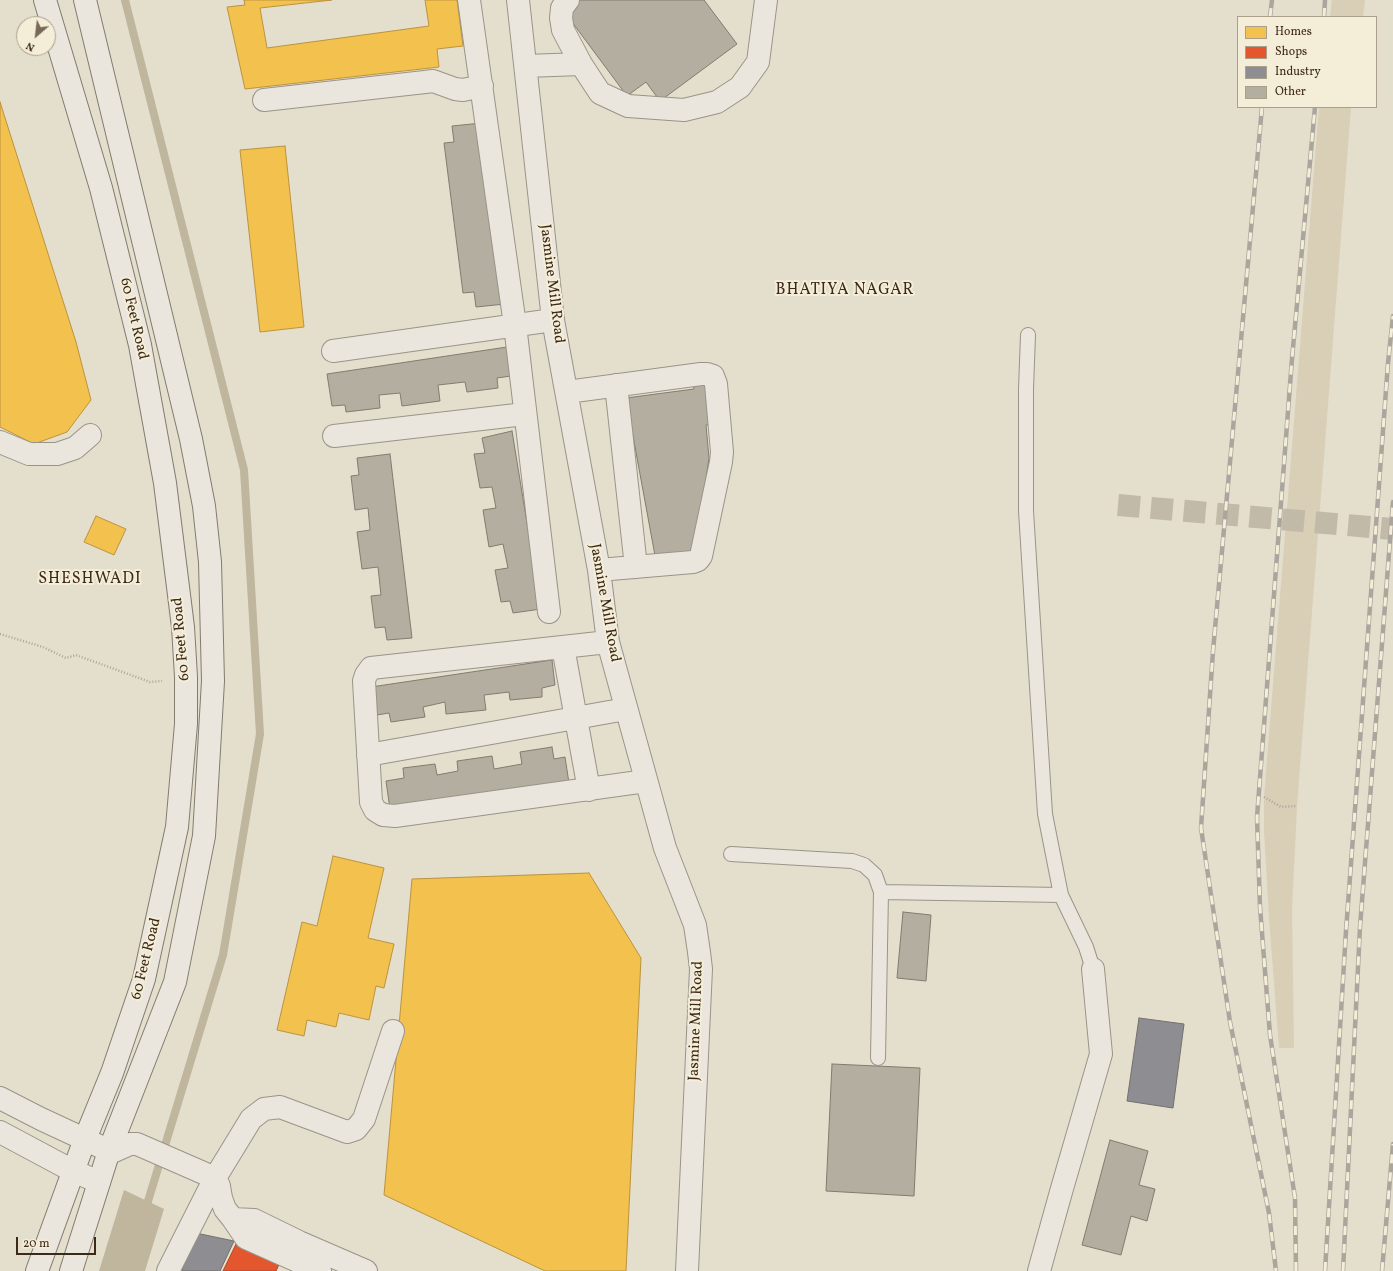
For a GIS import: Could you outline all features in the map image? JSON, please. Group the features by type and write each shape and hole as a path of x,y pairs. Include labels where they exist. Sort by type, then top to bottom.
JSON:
{"street":[{"name":"60 Feet Road","path":"37,1271 85,1140 112,1073 146,972 177,827 186,724 186,677 183,627 165,483 140,345 102,188 45,0"},
{"name":"60 Feet Road","path":"71,1271 110,1151 175,982 204,836 212,696 213,643 210,562 204,506 195,461 85,0"},
{"path":"469,0 515,325 549,612"},
{"name":"Jasmine Mill Road","path":"518,0 554,320 599,570 608,642 665,848 695,925 701,969 687,1271"},
{"path":"568,0 562,8 560,18 563,30 581,64 600,93 628,106 684,110 717,102 740,87 758,62 766,0"},
{"path":"526,66 581,64"},
{"path":"264,100 425,82 434,82 463,90 482,86"},
{"path":"333,351 554,320"},
{"path":"567,392 700,374 713,376 716,384 722,452 701,556 698,560 693,562 599,570"},
{"path":"616,385 636,567"},
{"path":"334,436 525,414"},
{"path":"0,442 29,454 57,454 75,448 90,435"},
{"path":"608,642 371,668 364,681 371,802 375,810 383,815 395,816 646,781"},
{"path":"563,647 589,790"},
{"path":"368,755 626,709"},
{"path":"1040,1271 1101,1054 1094,969"},
{"path":"168,1271 207,1174 251,1119 264,1109 280,1107 347,1132 356,1128 364,1119 393,1031"},
{"path":"0,1098 112,1152 130,1144 137,1144 207,1174 219,1186 225,1209 233,1219 254,1220 292,1257 320,1271"},
{"path":"0,1132 73,1172 100,1182"},
{"path":"292,1257 366,1271"}],"lane":[{"path":"1028,335 1026,389 1027,529 1045,814 1060,895 1086,947 1094,969"},
{"path":"731,854 852,861 864,865 876,875 881,892 878,1058"},
{"path":"881,892 1060,895"}],"path":[{"path":"0,634 43,647 66,658 76,655 150,682 186,677"},
{"path":"1264,797 1281,807 1298,806"}],"shaded area":[{"path":"1332,0 1365,0 1363,16 1330,16"},
{"path":"1319,108 1351,108 1297,806 1292,909 1294,1048 1279,1048 1269,918 1264,831 1264,797"},
{"path":"124,1190 164,1209 145,1271 99,1271"}],"building: Homes":[{"path":"244,0 332,0 260,8 267,48 429,26 425,0 457,0 463,46 437,49 439,67 245,89 227,7 245,5"},
{"path":"0,102 76,342 91,400 67,432 34,444 0,427"},
{"path":"285,146 304,327 260,332 240,150"},
{"path":"96,516 126,529 114,555 84,542"},
{"path":"333,856 384,868 368,938 394,944 384,988 376,986 369,1020 339,1013 336,1027 307,1020 304,1036 277,1030 302,922 317,926"},
{"path":"589,873 641,958 626,1271 545,1271 384,1195 412,879"}],"building: Shops":[{"path":"238,1240 281,1260 276,1271 223,1271"}],"building: Industry":[{"path":"1139,1018 1184,1024 1173,1108 1127,1101"},
{"path":"191,1232 234,1241 220,1271 182,1271"}],"building: Other":[{"path":"580,0 704,0 737,44 660,101 646,82 627,96 566,14"},
{"path":"482,123 505,304 476,307 474,292 463,293 444,143 454,142 452,126"},
{"path":"507,347 511,376 497,378 498,388 467,392 465,382 438,385 440,401 402,406 400,393 379,395 380,408 346,412 345,405 332,406 327,374"},
{"path":"709,382 714,424 706,425 709,458 695,556 656,561 626,398 694,389 693,383"},
{"path":"512,431 541,609 513,613 510,601 501,602 495,570 508,568 503,544 489,547 483,510 496,508 492,487 480,488 474,454 485,453 482,438"},
{"path":"390,454 412,638 387,640 385,627 375,628 371,596 381,595 378,567 362,569 357,532 370,530 368,508 355,510 351,476 359,475 357,458"},
{"path":"552,660 555,685 542,688 542,697 510,700 509,692 484,695 486,710 446,714 445,702 423,707 425,717 391,722 389,713 377,715 371,687"},
{"path":"552,747 554,759 565,757 569,783 390,809 386,781 404,778 403,768 435,764 437,775 458,771 457,761 492,756 494,769 522,764 520,752"},
{"path":"903,912 931,915 926,981 897,978"},
{"path":"832,1064 920,1068 914,1196 826,1191"},
{"path":"1110,1140 1148,1151 1139,1185 1155,1189 1147,1221 1131,1216 1121,1255 1082,1245"}],"waterway":[{"path":"125,0 244,470 260,734 223,955 145,1211"}],"tunnel":[{"path":"1118,505 1393,529"}],"railway":[{"path":"1270,16 1272,0"},
{"path":"1324,16 1325,0"},
{"path":"1262,108 1213,651 1201,828 1230,1022 1269,1213 1276,1271"},
{"path":"1296,1271 1295,1198 1270,1035 1260,907 1257,817 1292,359 1315,108"},
{"path":"1325,1271 1346,931 1388,363 1393,316"},
{"path":"1343,1271 1360,927 1393,502"},
{"path":"1382,1271 1393,1144"}],"district":[{"name":"BHATIYA NAGAR","path":"845,291"},
{"name":"SHESHWADI","path":"90,580"}]}
